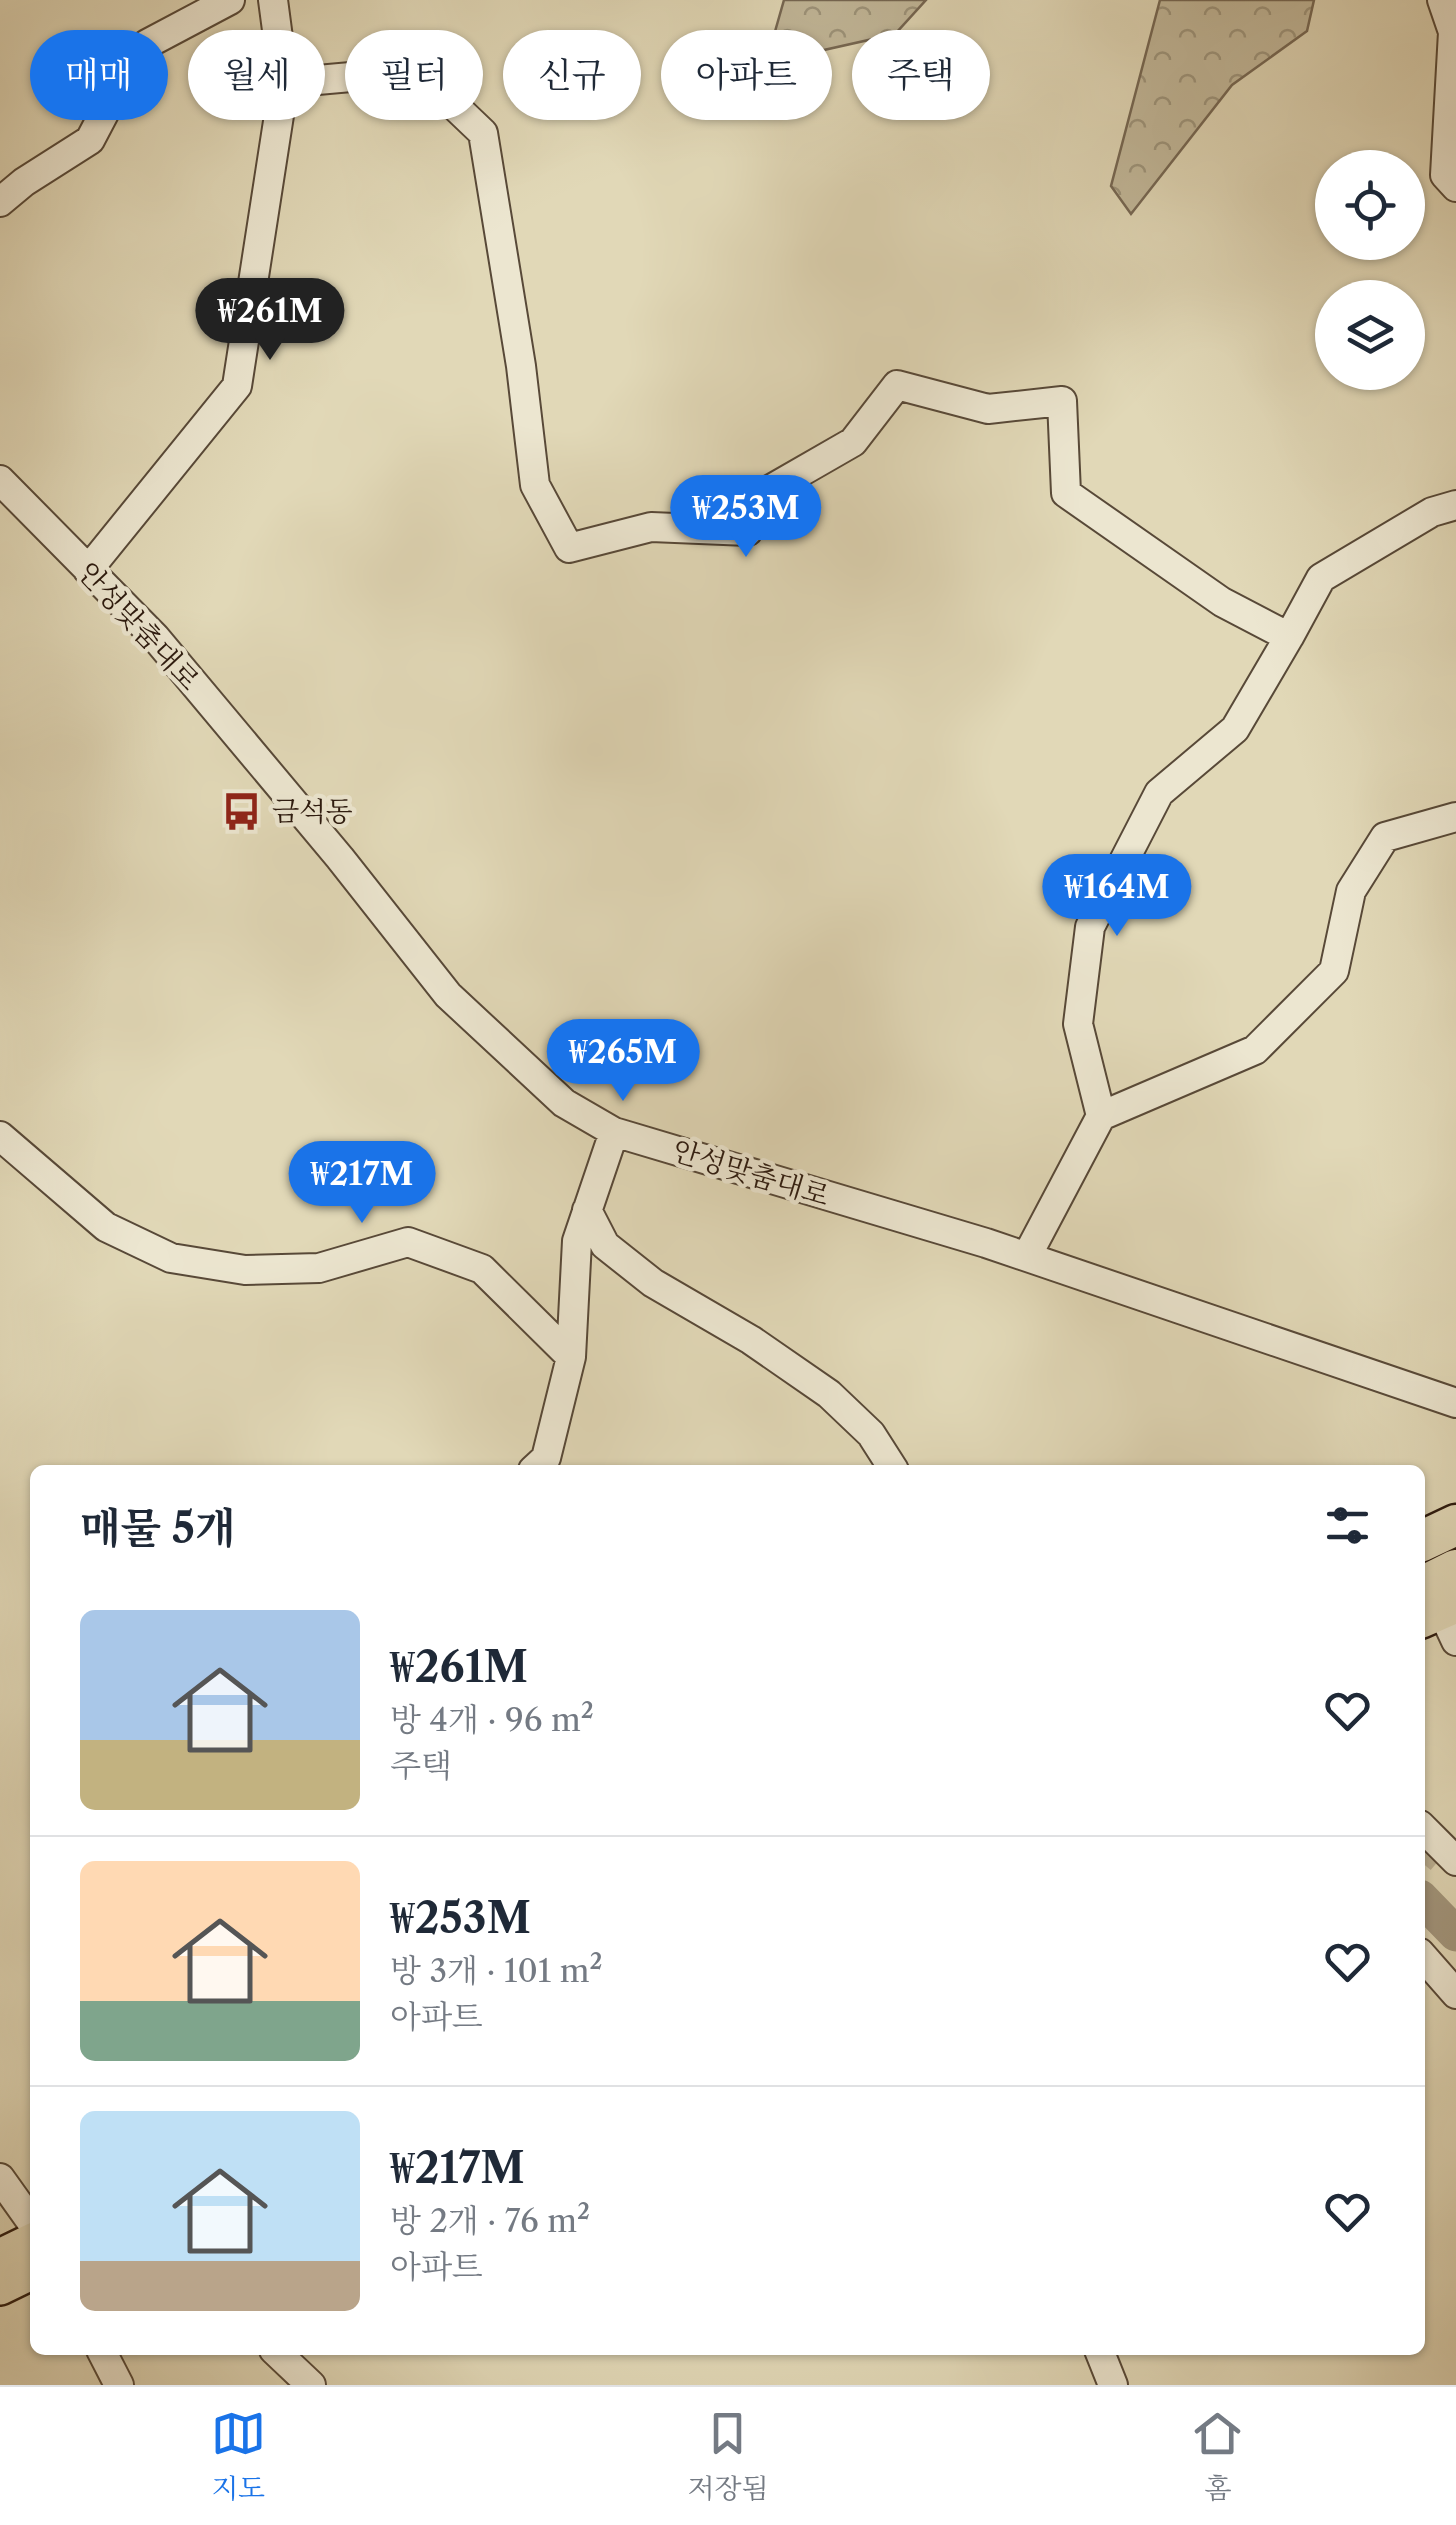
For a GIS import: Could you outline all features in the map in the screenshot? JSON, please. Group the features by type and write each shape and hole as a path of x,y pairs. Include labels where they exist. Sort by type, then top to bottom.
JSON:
{"highway":[{"path":"1437,1584 1456,1524"}],"main road":[{"path":"0,2256 30,2242"},
{"path":"0,2287 30,2272"}],"street":[{"path":"0,202 90,140 121,81 147,44 230,0"},
{"path":"273,0 277,30"},
{"path":"1442,0 1452,32 1445,174 1456,187"},
{"path":"325,78 418,70 484,133 521,366 535,485 569,548 651,527 748,532 766,492 853,442 897,385 988,409 1062,401 1066,493 1222,602 1288,638"},
{"path":"88,570 238,386 278,120"},
{"name":"안성맞춤대로","path":"0,480 167,652 340,858 448,995 564,1103 614,1132 1026,1256 1456,1403"},
{"path":"1101,1116 1078,1024 1090,927 1159,793 1235,729 1321,578 1432,512 1456,504"},
{"path":"1026,1256 1101,1116 1255,1050 1334,971 1351,891 1384,837 1456,817"},
{"path":"538,1465 546,1458 571,1357 576,1241 614,1132"},
{"path":"0,1136 106,1227 171,1258 245,1270 320,1268 408,1242 482,1269 571,1357"},
{"path":"587,1210 606,1244 654,1283 751,1340 830,1394 871,1434 891,1465"},
{"path":"1425,1960 1456,1994"},
{"path":"0,2178 30,2221"},
{"path":"104,2355 119,2385"},
{"path":"279,2355 311,2385"},
{"path":"1100,2355 1113,2385"}],"green space":[{"path":"784,0 926,0 899,30 852,30 852,44 832,48 832,30 775,30"},
{"path":"1160,0 1314,0 1307,31 1232,85 1131,214 1111,186"}],"waterway":[{"path":"1425,1902 1456,1934"}],"tunnel":[{"path":"1425,1855 1437,1841"}],"place":[{"name":"금석동","path":"242,811"}]}
